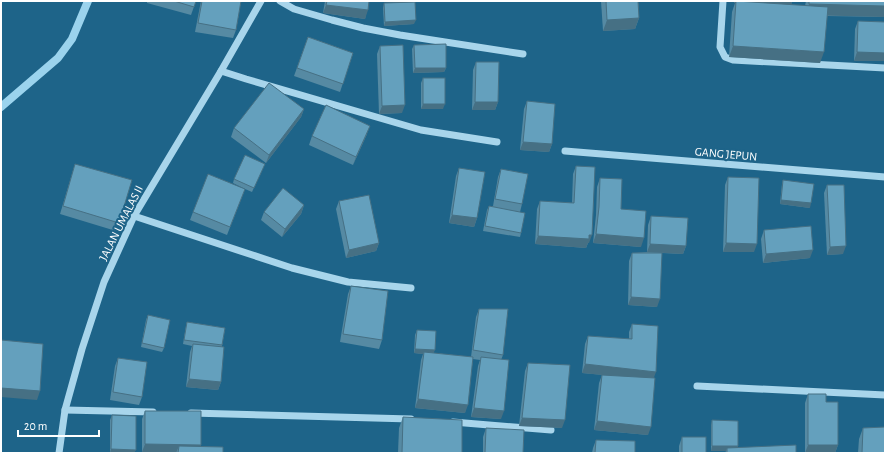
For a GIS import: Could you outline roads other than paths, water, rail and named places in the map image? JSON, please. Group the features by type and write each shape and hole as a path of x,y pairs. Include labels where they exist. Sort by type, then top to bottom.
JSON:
{"street":[{"name":"JALAN UMALAS II","path":"59,453 65,410 82,350 104,282 134,216 222,71 261,1"},
{"path":"280,1 294,9 364,28 523,54"},
{"path":"723,1 720,47 725,57 733,60 885,68"},
{"path":"222,71 420,130 497,142"},
{"name":"GANG JEPUN","path":"565,151 885,177"},
{"path":"134,216 292,268 348,282 411,288"},
{"path":"697,386 885,395"},
{"path":"65,410 160,413"},
{"path":"184,413 416,419"},
{"path":"446,422 551,430"}],"waterway":[{"path":"1,107 58,58 72,39 88,1"}]}
